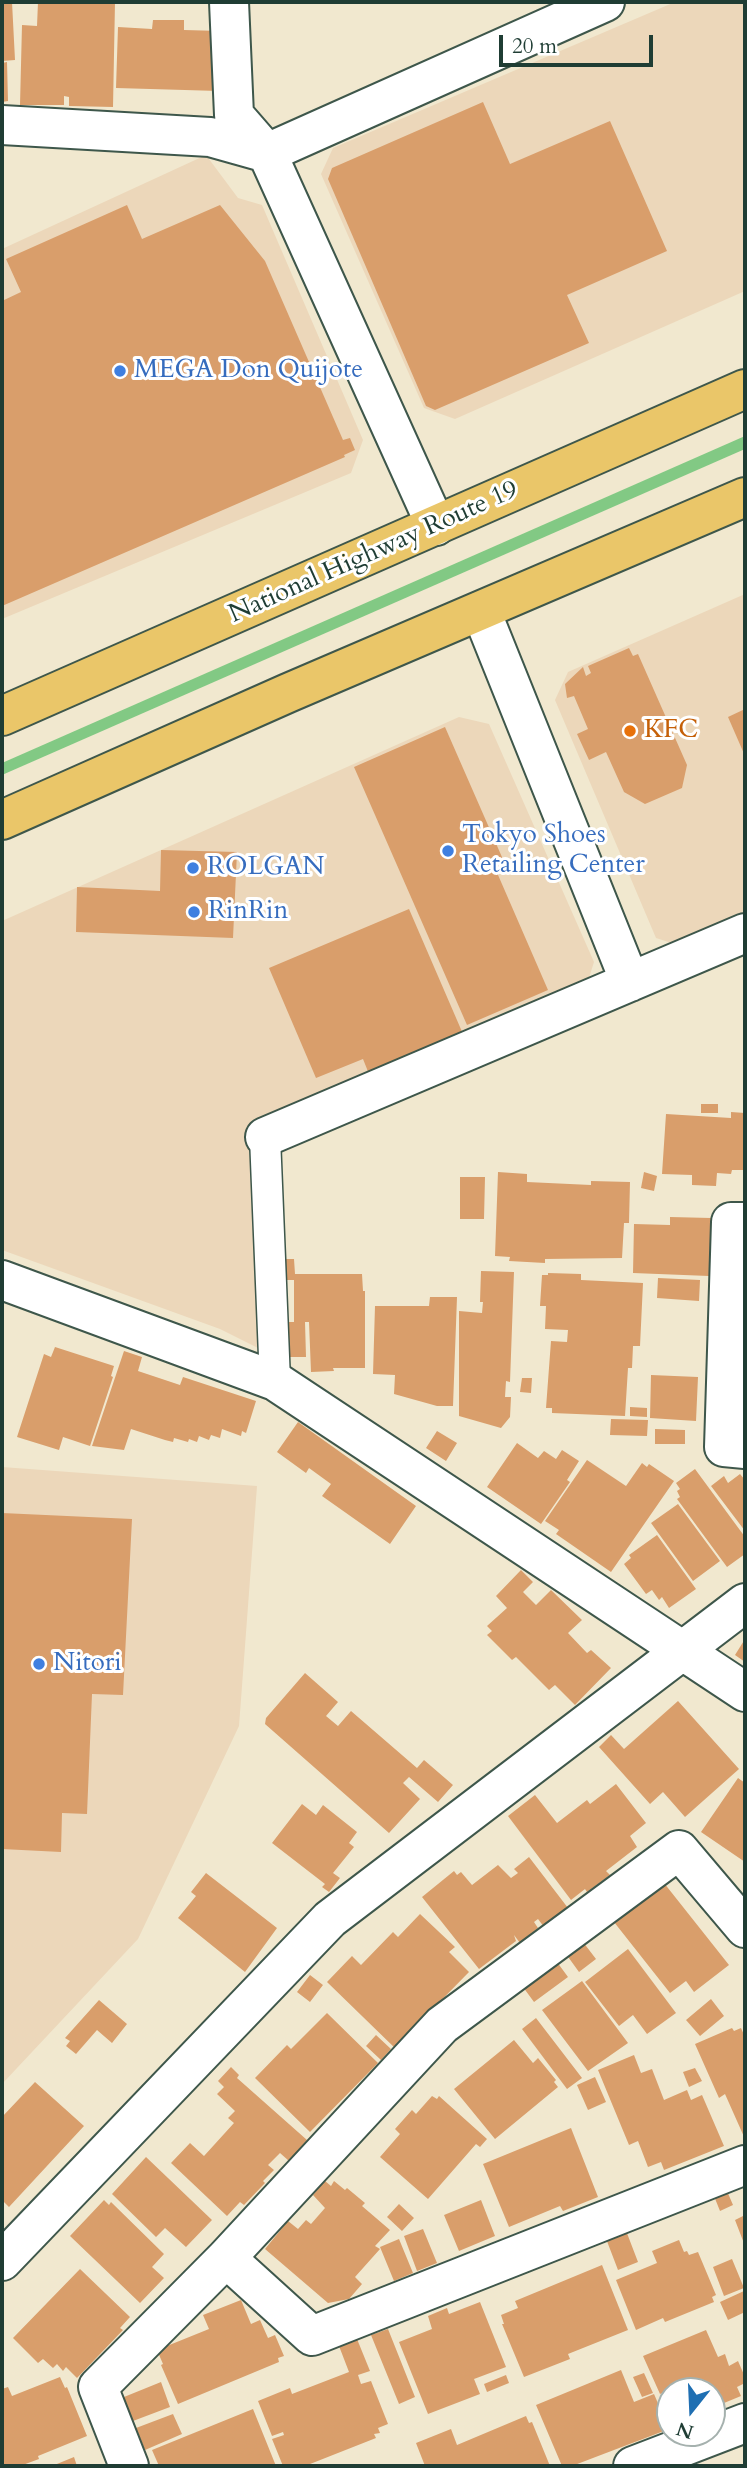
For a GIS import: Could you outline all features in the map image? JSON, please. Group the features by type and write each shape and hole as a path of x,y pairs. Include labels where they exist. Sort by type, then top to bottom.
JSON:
{"highway":[{"name":"National Highway Route 19","path":"2,716 745,389"},
{"path":"2,820 288,693 745,497"}],"street":[{"path":"229,2 234,115 267,153 436,526"},
{"path":"2,125 210,136 267,153 590,5"},
{"path":"481,611 630,982"},
{"path":"275,1381 265,1137 745,933"},
{"path":"745,1222 731,1222 724,1447 745,1449"},
{"path":"2,1280 275,1381 745,1692"},
{"path":"2,2261 330,1919 745,1603"},
{"path":"129,2466 98,2387 226,2258 442,2025 679,1850 745,1928"},
{"path":"226,2258 312,2336 745,2165"},
{"path":"633,2466 745,2423"}],"shaded area":[{"path":"675,2 745,2 745,291 455,419 424,408 321,174 333,148"},
{"path":"206,155 238,198 262,205 363,440 351,473 2,619 2,249"},
{"path":"745,594 745,915 678,945 656,938 555,700 568,672"},
{"path":"459,717 489,724 594,962 588,981 254,1131 266,1352 220,1329 2,1250 2,921"},
{"path":"2,1467 257,1486 239,1726 138,1939 2,2084"}],"green space":[{"path":"745,436 745,449 2,775 2,763"}],"building":[{"path":"2,2 12,2 15,60 2,61"},
{"path":"38,2 115,2 113,107 69,106 69,97 64,96 64,105 20,105 22,25 37,26"},
{"path":"153,20 184,20 184,30 221,31 219,91 116,88 118,27 152,29"},
{"path":"7,62 8,101 2,102 2,63"},
{"path":"483,102 510,164 610,121 667,251 567,295 589,343 435,410 426,406 328,179 332,168"},
{"path":"127,205 142,239 220,205 265,261 343,440 350,438 355,450 344,455 345,457 2,606 2,301 21,292 6,259"},
{"path":"629,648 633,656 638,654 687,765 682,788 645,804 624,792 606,752 589,760 577,734 588,729 574,696 567,698 565,684 583,667 586,676 591,673 588,666"},
{"path":"745,709 745,756 728,717"},
{"path":"445,727 505,864 495,868 548,990 467,1025 354,767"},
{"path":"161,850 237,852 233,938 76,932 77,887 160,891"},
{"path":"409,909 463,1034 369,1074 363,1059 316,1078 269,968"},
{"path":"701,1104 718,1104 718,1113 701,1113"},
{"path":"731,1112 745,1113 745,1170 732,1170 731,1174 717,1173 716,1186 692,1185 692,1175 662,1174 666,1114 731,1118"},
{"path":"498,1172 527,1174 527,1182 591,1185 591,1181 630,1182 629,1223 624,1223 622,1258 545,1259 545,1263 509,1261 510,1257 495,1256"},
{"path":"644,1172 657,1176 654,1191 641,1188"},
{"path":"460,1177 485,1177 484,1219 460,1219"},
{"path":"670,1217 711,1218 709,1276 633,1273 634,1224 670,1225"},
{"path":"278,1259 294,1259 295,1274 362,1274 365,1291 365,1368 333,1368 334,1371 311,1372 309,1322 305,1322 306,1357 286,1357 286,1322 294,1322 294,1280 278,1280"},
{"path":"481,1271 514,1272 510,1382 506,1381 505,1397 511,1397 510,1417 501,1428 459,1416 459,1311 482,1313"},
{"path":"581,1274 581,1280 643,1283 640,1346 633,1346 632,1368 628,1368 625,1416 552,1413 552,1408 546,1408 551,1341 567,1342 568,1330 545,1329 546,1306 540,1306 542,1275"},
{"path":"658,1278 700,1280 699,1301 657,1298"},
{"path":"430,1297 457,1297 453,1406 437,1406 394,1394 395,1375 373,1374 375,1306 429,1306"},
{"path":"55,1347 114,1366 113,1377 90,1446 63,1437 59,1450 17,1437 44,1354 51,1357"},
{"path":"124,1351 142,1357 138,1371 180,1385 183,1377 256,1401 246,1433 242,1431 241,1436 222,1429 220,1438 211,1435 209,1440 199,1436 197,1442 189,1439 188,1442 174,1438 173,1442 131,1429 124,1450 92,1446"},
{"path":"651,1375 698,1377 696,1421 650,1418"},
{"path":"522,1378 532,1378 531,1393 520,1392"},
{"path":"630,1407 647,1408 647,1417 630,1416"},
{"path":"611,1419 648,1420 647,1436 610,1435"},
{"path":"298,1422 416,1506 390,1544 322,1496 331,1484 309,1468 306,1473 277,1452"},
{"path":"655,1429 685,1430 685,1444 655,1444"},
{"path":"437,1431 457,1443 446,1461 426,1448"},
{"path":"517,1443 538,1458 544,1451 556,1459 562,1450 579,1461 567,1480 570,1482 541,1524 487,1487"},
{"path":"587,1460 626,1486 642,1463 647,1467 649,1464 674,1481 611,1572 556,1534 559,1530 545,1521"},
{"path":"695,1469 745,1537 745,1554 727,1567 677,1499 680,1497 677,1491 680,1489 676,1483"},
{"path":"740,1474 745,1480 745,1531 711,1486 724,1476 728,1483"},
{"path":"678,1504 720,1561 693,1581 651,1523"},
{"name":"Nitori","path":"2,1513 132,1519 123,1695 92,1694 87,1814 62,1813 61,1852 2,1849"},
{"path":"657,1535 696,1589 669,1608 662,1597 659,1600 652,1590 646,1594 624,1564 631,1558 629,1555"},
{"path":"521,1570 533,1582 523,1592 536,1605 551,1590 582,1620 568,1633 587,1653 591,1650 611,1668 575,1705 555,1685 549,1690 516,1657 512,1660 487,1635 492,1631 487,1626 507,1608 496,1596"},
{"path":"745,1639 745,1662 735,1655"},
{"path":"305,1673 338,1702 326,1716 338,1726 351,1711 417,1768 424,1760 453,1785 438,1802 409,1777 403,1783 420,1799 389,1833 265,1724 266,1718"},
{"path":"678,1701 739,1769 685,1817 663,1792 650,1804 599,1747 611,1735 624,1749"},
{"path":"738,1778 745,1783 745,1862 701,1832"},
{"path":"616,1784 646,1823 630,1836 637,1847 606,1871 610,1875 571,1900 508,1816 535,1795 557,1823 587,1800 590,1804"},
{"path":"302,1804 316,1815 323,1805 357,1832 349,1843 354,1847 333,1873 340,1878 329,1892 322,1887 325,1884 272,1843"},
{"path":"529,1857 568,1908 544,1927 538,1919 534,1922 538,1928 520,1943 514,1935 516,1941 479,1969 422,1897 454,1871 457,1875 461,1872 472,1885 498,1865 511,1878 518,1873 514,1869"},
{"path":"206,1873 277,1928 245,1972 178,1918 196,1896 191,1892"},
{"path":"664,1883 729,1965 694,1992 686,1981 670,1993 614,1922"},
{"path":"420,1914 455,1947 449,1952 469,1972 416,2026 398,2051 327,1982 352,1956 361,1965 393,1932 398,1937"},
{"path":"583,1942 596,1959 579,1972 566,1954"},
{"path":"628,1949 676,2013 647,2034 633,2015 619,2026 585,1982"},
{"path":"557,1962 568,1977 534,2002 523,1987"},
{"path":"310,1975 323,1985 310,2002 297,1992"},
{"path":"582,1981 628,2043 588,2071 542,2010"},
{"path":"711,1999 724,2016 700,2036 686,2020"},
{"path":"99,2000 127,2024 112,2043 97,2030 76,2054 66,2046 70,2041 65,2038"},
{"path":"327,2013 378,2063 310,2132 255,2078 287,2045 291,2049"},
{"path":"536,2018 582,2078 567,2089 522,2029"},
{"path":"732,2028 734,2031 741,2028 745,2037 745,2139 725,2094 719,2098 695,2044"},
{"path":"376,2035 391,2049 381,2060 366,2046"},
{"path":"514,2040 533,2063 538,2058 556,2080 554,2082 558,2087 495,2139 454,2089"},
{"path":"634,2055 641,2073 652,2069 664,2100 687,2090 691,2100 702,2095 724,2146 664,2170 661,2162 648,2167 638,2141 629,2145 598,2070"},
{"path":"231,2067 239,2075 237,2078 307,2140 289,2161 280,2153 268,2165 274,2170 263,2181 265,2183 244,2205 240,2202 227,2216 171,2163 190,2143 204,2156 234,2123 228,2118 235,2111 217,2094 224,2087 218,2081"},
{"path":"695,2068 702,2081 689,2087 683,2072"},
{"path":"595,2077 606,2102 588,2110 577,2085"},
{"path":"35,2082 84,2126 9,2207 2,2200 2,2117"},
{"path":"432,2096 437,2099 439,2096 487,2139 480,2147 476,2144 428,2199 380,2157 400,2134 395,2129 412,2110 416,2114"},
{"path":"571,2128 598,2197 563,2211 560,2206 509,2227 483,2164"},
{"path":"146,2157 212,2220 186,2247 165,2228 156,2237 112,2194"},
{"path":"325,2181 331,2186 334,2181 345,2190 347,2188 365,2203 362,2206 390,2230 375,2246 380,2249 355,2277 362,2284 349,2299 328,2303 265,2249 288,2221 298,2229 306,2220 311,2224 325,2208 313,2195"},
{"path":"727,2191 733,2205 720,2211 714,2196"},
{"path":"104,2200 109,2205 111,2202 164,2254 152,2267 164,2278 140,2303 70,2236"},
{"path":"481,2200 495,2236 459,2251 444,2215"},
{"path":"399,2204 414,2218 402,2231 387,2217"},
{"path":"745,2215 745,2246 735,2220"},
{"path":"625,2228 638,2262 618,2270 605,2236"},
{"path":"423,2229 437,2263 417,2271 404,2236"},
{"path":"399,2239 413,2273 394,2281 380,2247"},
{"path":"679,2240 684,2252 687,2251 689,2255 698,2252 716,2295 712,2297 714,2302 665,2322 663,2318 636,2330 616,2280 657,2263 652,2251"},
{"path":"732,2259 744,2288 724,2296 713,2267"},
{"path":"602,2265 628,2330 568,2354 570,2359 524,2377 502,2324 501,2315 518,2308 515,2301"},
{"path":"80,2269 130,2317 120,2328 123,2330 77,2378 66,2367 63,2371 57,2364 53,2368 43,2359 38,2363 13,2338"},
{"path":"744,2291 745,2312 728,2320 720,2302"},
{"path":"241,2300 251,2324 260,2320 268,2338 275,2335 284,2356 278,2358 279,2362 178,2404 157,2350 209,2329 203,2315"},
{"path":"480,2302 506,2367 474,2379 480,2394 428,2414 399,2342 432,2329 428,2316 447,2308 449,2314"},
{"path":"388,2329 415,2397 399,2404 371,2335"},
{"path":"706,2330 718,2357 725,2354 729,2366 738,2361 745,2377 745,2383 737,2387 741,2396 726,2402 726,2377 656,2377 656,2385 643,2356"},
{"path":"357,2339 370,2371 358,2375 361,2384 371,2381 388,2424 378,2428 380,2433 374,2434 376,2438 305,2466 283,2466 272,2439 284,2435 283,2432 272,2436 258,2401 290,2388 292,2394 349,2372 339,2346"},
{"path":"621,2370 634,2402 654,2394 656,2434 572,2466 562,2466 536,2405"},
{"path":"644,2373 653,2393 642,2397 633,2377"},
{"path":"506,2375 509,2383 487,2392 484,2384"},
{"path":"60,2377 65,2388 67,2387 87,2436 20,2466 2,2466 2,2389 8,2387 12,2396"},
{"path":"161,2382 170,2407 133,2421 124,2397"},
{"path":"253,2409 276,2466 159,2466 152,2450"},
{"path":"173,2414 182,2434 145,2450 136,2428"},
{"path":"526,2416 529,2423 532,2422 550,2466 425,2466 416,2443 451,2429 457,2445"},
{"path":"74,2457 77,2466 52,2466"}],"place":[{"name":"MEGA Don Quijote","path":"120,371"},
{"name":"KFC","path":"630,731"},
{"name":"Tokyo Shoes Retailing Center","path":"448,851"},
{"name":"ROLGAN","path":"193,868"},
{"name":"RinRin","path":"194,912"},
{"name":"Nitori","path":"39,1664"}]}
